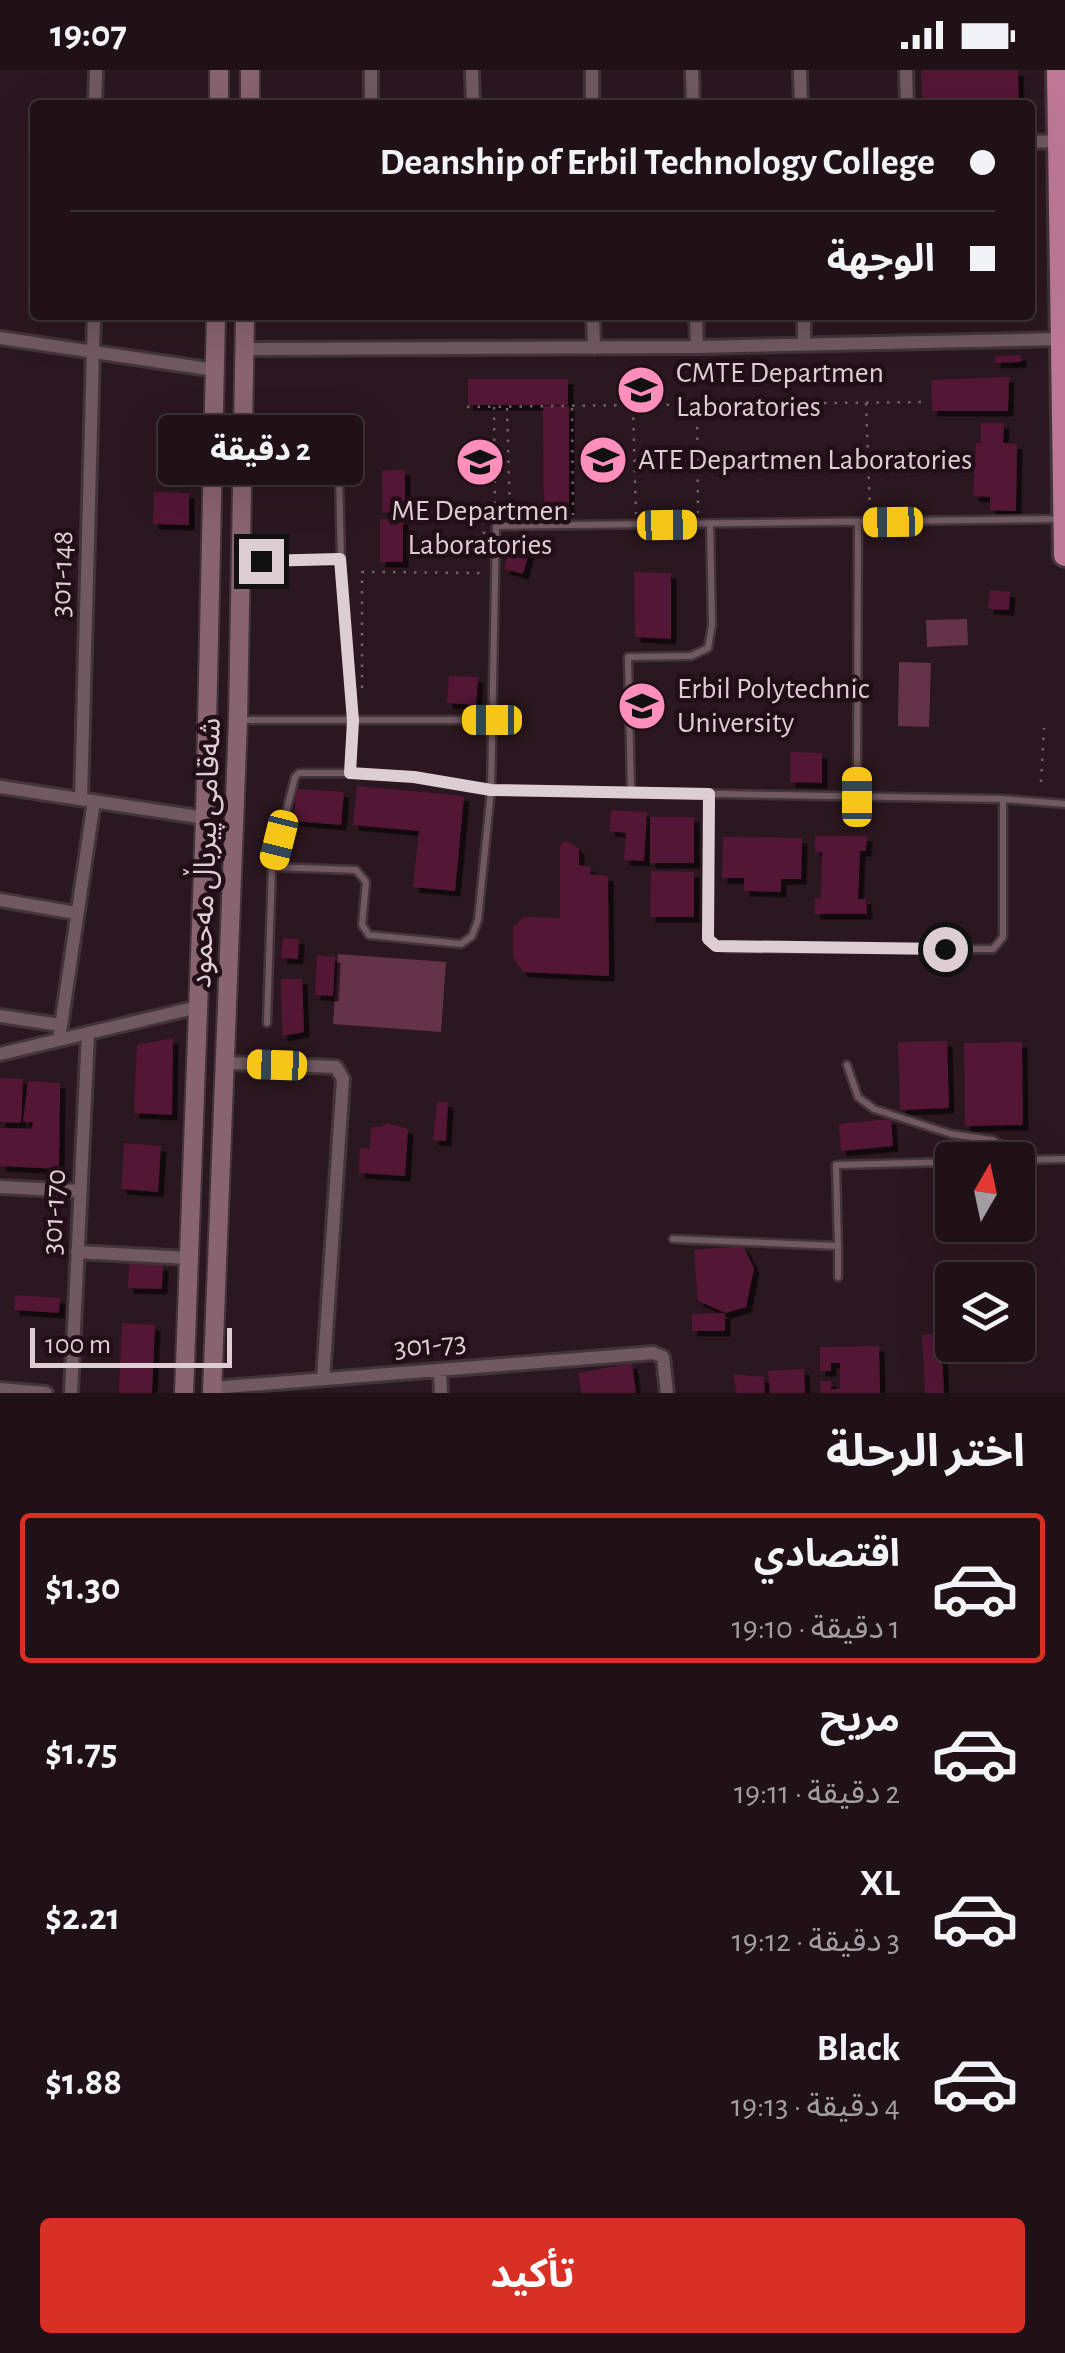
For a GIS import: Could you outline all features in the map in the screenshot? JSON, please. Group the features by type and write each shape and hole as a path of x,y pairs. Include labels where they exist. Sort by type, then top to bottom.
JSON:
{"highway":[{"path":"1058,70 1062,97 1059,141 1065,555"}],"main road":[{"path":"219,70 219,100"},
{"path":"250,70 250,100"},
{"name":"شەقامی پیرباڵ مەحمود","path":"184,1393 205,818 216,320"},
{"name":"شەقامی پیرباڵ مەحمود","path":"212,1391 238,720 244,320"},
{"path":"212,514 239,515"}],"street":[{"path":"95,100 96,70"},
{"path":"371,70 371,100"},
{"path":"472,70 473,100"},
{"path":"592,70 592,100"},
{"path":"692,70 692,100"},
{"path":"800,70 801,100"},
{"path":"906,70 907,100"},
{"path":"1035,142 1059,141"},
{"name":"301-148","path":"59,1032 87,800 94,320"},
{"path":"593,320 594,348"},
{"path":"696,320 696,347"},
{"path":"804,320 804,344"},
{"path":"0,338 215,370"},
{"path":"244,349 696,347 1062,339"},
{"path":"0,786 205,818"},
{"path":"0,900 76,913"},
{"path":"0,1016 59,1032 88,1033 198,1008"},
{"path":"0,1054 59,1032"},
{"name":"301-170","path":"70,1393 88,1033"},
{"path":"227,1063 336,1067 344,1079 323,1379"},
{"path":"0,1187 80,1191"},
{"path":"77,1252 188,1258"},
{"name":"301-73","path":"212,1391 653,1353 663,1357 667,1393"},
{"path":"440,1370 441,1393"},
{"path":"0,1389 46,1393"}],"lane":[{"path":"338,436 340,559 353,721 350,773"},
{"path":"272,868 356,870 366,882 362,924 369,935 467,942 478,920 491,790 496,526 1064,519"},
{"path":"857,797 858,522"},
{"path":"631,792 628,657 691,656 708,648 712,625 710,524"},
{"path":"238,561 340,559"},
{"path":"238,720 492,720"},
{"path":"267,1023 272,868 295,777 299,774 414,777 491,790 1002,799 1065,804"},
{"path":"709,794 708,939 716,946 729,948 993,949 1003,936 1002,799"},
{"path":"847,1065 858,1097 874,1109 951,1134 996,1142"},
{"path":"1035,1159 1065,1158"},
{"path":"838,1276 836,1165 935,1162"},
{"path":"673,1239 838,1246"}],"path":[{"path":"466,408 924,402"},
{"path":"866,403 870,513"},
{"path":"696,405 698,514"},
{"path":"572,406 574,516"},
{"path":"632,406 636,515"},
{"path":"484,554 484,517 495,516 494,407"},
{"path":"508,407 510,526"},
{"path":"868,464 974,464"},
{"path":"362,691 362,572 484,573"},
{"path":"1041,782 1044,728"}],"shaded area":[{"path":"967,619 968,645 927,647 926,620"},
{"path":"899,662 931,663 929,727 898,726"},
{"path":"338,954 446,962 441,1032 333,1024"}],"building":[{"path":"921,70 1018,70 1019,100 922,100"},
{"path":"1021,355 1021,362 995,363 995,356"},
{"path":"1009,377 1008,411 932,411 931,380"},
{"path":"468,379 568,379 568,405 468,405"},
{"path":"543,406 569,406 569,511 544,512"},
{"path":"981,423 1004,423 1003,443 1017,444 1016,511 990,510 990,497 973,496"},
{"path":"382,470 405,470 405,513 382,512"},
{"path":"154,492 189,493 189,525 153,524"},
{"path":"380,519 403,519 403,562 380,562"},
{"path":"510,548 529,553 523,574 504,569"},
{"path":"634,572 671,573 671,639 635,637"},
{"path":"990,590 1010,592 1009,610 988,609"},
{"path":"449,676 478,677 476,705 447,703"},
{"path":"790,752 822,753 822,783 790,782"},
{"path":"357,786 464,796 455,891 413,887 419,831 353,825"},
{"path":"296,789 344,792 341,825 294,821"},
{"path":"611,810 647,812 644,861 624,860 626,833 609,831"},
{"path":"650,817 694,817 694,863 650,863"},
{"path":"815,836 867,836 866,851 860,851 858,899 866,899 867,914 815,914 815,898 821,898 822,852 815,852"},
{"path":"723,837 802,838 801,879 781,879 781,892 744,891 744,878 722,878"},
{"path":"567,841 579,849 579,865 591,867 590,874 608,876 609,976 523,972 513,957 513,927 524,917 560,918 560,847"},
{"path":"651,871 694,872 694,917 650,917"},
{"path":"283,938 299,939 298,959 281,958"},
{"path":"317,955 335,957 333,996 315,995"},
{"path":"281,979 302,979 304,1032 282,1036"},
{"path":"173,1038 172,1115 134,1113 137,1045"},
{"path":"947,1041 949,1108 900,1110 898,1042"},
{"path":"1022,1042 1023,1125 965,1126 964,1043"},
{"path":"0,1078 23,1079 21,1123 0,1122"},
{"path":"28,1081 60,1083 59,1169 0,1166 0,1128 32,1129 33,1122 23,1122"},
{"path":"437,1102 448,1102 446,1141 433,1140"},
{"path":"891,1119 893,1146 841,1151 839,1124"},
{"path":"387,1123 408,1129 405,1176 359,1173 360,1148 370,1149 371,1127"},
{"path":"124,1143 161,1146 158,1192 121,1189"},
{"path":"743,1246 754,1268 746,1307 726,1313 698,1301 694,1250"},
{"path":"129,1264 163,1265 162,1289 128,1288"},
{"path":"15,1295 60,1298 59,1313 14,1310"},
{"path":"725,1313 725,1331 692,1331 692,1314"},
{"path":"122,1323 155,1325 152,1393 119,1393"},
{"path":"935,1334 935,1362 942,1362 944,1393 925,1393 922,1335"},
{"path":"879,1346 880,1393 821,1393 820,1381 831,1381 831,1389 840,1389 840,1363 831,1363 831,1371 820,1371 820,1347"},
{"path":"632,1363 636,1393 582,1393 578,1373"},
{"path":"804,1369 805,1393 770,1393 768,1371"},
{"path":"733,1374 764,1377 765,1393 737,1393"}],"place":[{"name":"CMTE Departmen Laboratories","path":"641,390"},
{"name":"ATE Departmen Laboratories","path":"603,460"},
{"name":"ME Departmen Laboratories","path":"480,462"},
{"name":"Erbil Polytechnic University","path":"642,706"}],"route":[{"path":"261,561 340,559 353,721 350,773 414,777 491,790 709,794 708,939 716,946 945,949"}]}
